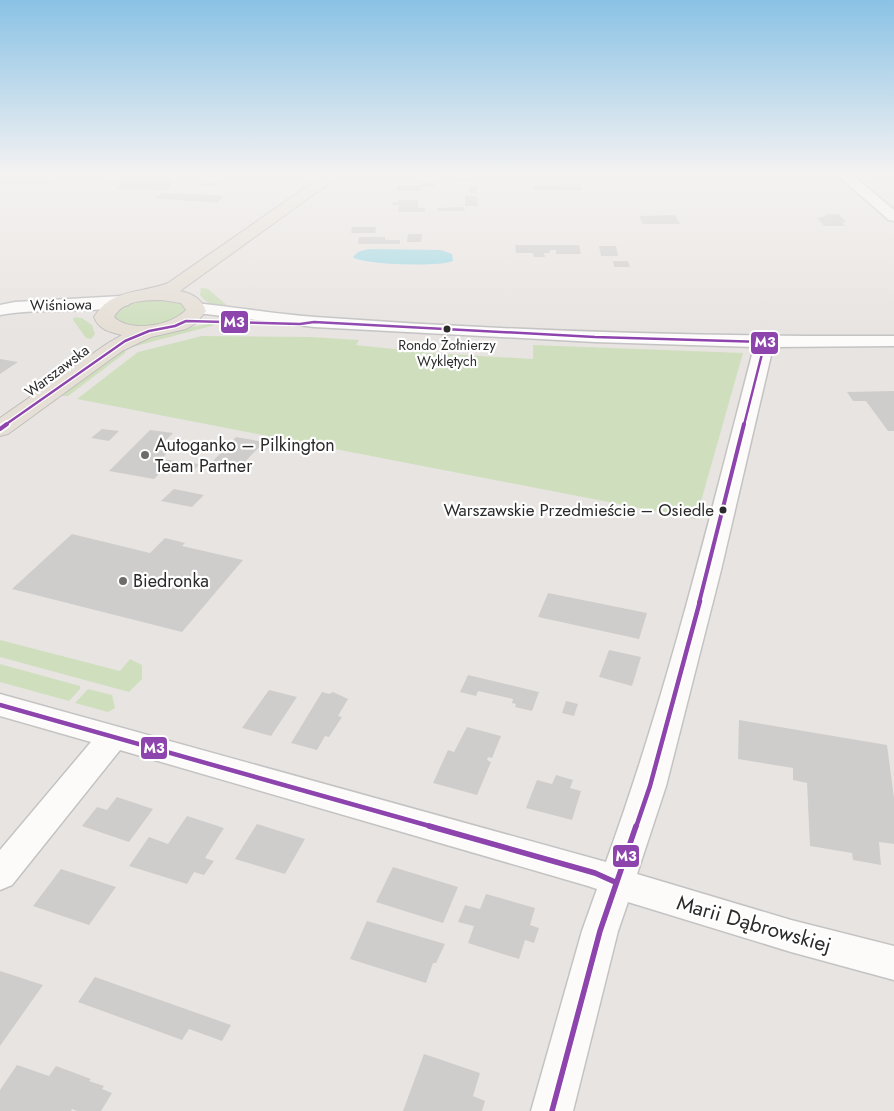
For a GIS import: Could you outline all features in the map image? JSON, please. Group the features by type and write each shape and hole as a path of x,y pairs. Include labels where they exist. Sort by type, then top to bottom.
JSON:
{"main road":[{"path":"263,226 174,287 156,294 122,301 106,311 107,322 123,330 149,332 169,328 191,310 194,289 209,275 276,226"},
{"path":"156,294 174,295 191,310"},
{"name":"Warszawska","path":"0,413 96,343 107,332 107,322"},
{"name":"Warszawska","path":"0,429 116,346 133,337 149,332"}],"street":[{"name":"Wiśniowa","path":"0,310 30,305 95,304 122,301"},
{"path":"191,310 300,324 314,322 595,337 765,342 894,341"},
{"name":"Wiśniowa","path":"0,320 42,313 83,315 107,322"},
{"path":"552,1111 600,932 650,786 708,570 765,342"},
{"name":"Marii Dąbrowskiej","path":"0,704 112,738 595,873 616,882 791,936 894,963"},
{"path":"0,876 112,738"}],"green space":[{"path":"201,288 208,289 229,307 226,310 209,303 200,295"},
{"path":"165,298 183,304 187,310 167,325 128,327 113,318 117,311 128,303"},
{"path":"74,317 82,318 92,325 95,334 91,339 86,338 73,320"},
{"path":"211,324 215,325 132,347 126,345 145,337"},
{"path":"202,336 311,337 359,340 356,345 431,353 533,359 533,345 743,353 696,519 77,399 138,352"},
{"path":"120,350 125,351 125,353 68,396 58,396"},
{"path":"0,640 120,671 130,659 142,665 142,679 129,692 0,657"},
{"path":"0,664 80,686 80,689 69,701 0,682"},
{"path":"88,689 112,695 115,708 108,712 75,703"}],"water":[{"path":"368,249 441,250 452,254 453,261 434,264 402,264 371,262 353,257 358,252"}],"building":[{"path":"352,227 376,227 376,229 375,233 351,233"},
{"path":"408,234 422,234 421,242 407,242"},
{"path":"359,237 385,237 385,240 400,240 400,244 358,244"},
{"path":"515,245 579,245 581,254 556,254 556,250 550,250 550,253 544,253 545,257 534,257 533,253 516,253"},
{"path":"599,246 616,246 618,256 601,256"},
{"path":"613,261 628,261 630,267 614,267"},
{"path":"0,359 18,362 0,374"},
{"path":"894,391 894,431 888,431 866,401 853,401 847,392"},
{"path":"102,429 119,431 109,441 91,438"},
{"name":"Autoganko – Pilkington Team Partner","path":"150,430 173,433 156,450 168,451 162,459 199,464 192,473 164,469 154,479 109,471"},
{"path":"236,437 264,442 240,467 212,462"},
{"path":"174,489 204,495 192,507 161,501"},
{"name":"Biedronka","path":"72,534 150,553 165,538 185,543 182,546 243,560 182,632 12,589"},
{"path":"548,593 647,613 639,639 538,617"},
{"path":"609,650 641,657 632,686 599,677"},
{"path":"468,675 539,692 532,711 515,707 516,704 512,703 513,699 478,691 476,696 460,692"},
{"path":"269,690 297,697 271,736 242,728"},
{"path":"322,692 329,694 333,692 348,699 338,716 342,717 329,737 325,736 317,750 291,743"},
{"path":"566,701 578,704 574,716 562,713"},
{"path":"739,720 887,745 894,798 894,844 879,842 881,865 853,860 852,853 810,846 807,783 793,780 793,768 738,759"},
{"path":"467,727 501,736 492,758 488,757 487,760 491,762 477,795 433,783 448,750 454,752"},
{"path":"556,775 573,780 570,788 581,791 572,820 526,808 537,780 552,784"},
{"path":"117,797 153,809 129,842 82,826 97,807 107,810"},
{"path":"187,816 224,828 205,858 214,861 204,875 194,872 187,884 129,866 149,837 168,844"},
{"path":"257,824 305,839 285,874 235,859"},
{"path":"393,867 458,887 443,923 376,902"},
{"path":"61,869 116,887 89,925 33,906"},
{"path":"486,894 535,908 530,925 539,928 534,943 525,940 519,959 468,943 474,926 458,922 465,905 480,909"},
{"path":"367,921 445,944 436,963 433,963 426,983 350,959"},
{"path":"0,971 43,985 0,1046"},
{"path":"95,977 231,1025 222,1041 189,1029 182,1040 78,1002"},
{"path":"424,1054 480,1073 473,1096 485,1101 482,1111 403,1111"},
{"path":"17,1065 49,1076 56,1066 91,1079 89,1081 104,1086 102,1089 112,1093 101,1111 77,1111 72,1109 71,1111 0,1111 0,1090"}],"transit line":[{"name":"M3","path":"0,429 125,341 149,331 175,326 186,321 300,324 314,322 595,337 765,342 708,570 650,786 600,931 552,1111"},
{"name":"M3","path":"0,705 595,873 615,882"}],"place":[{"name":"Rondo Żołnierzy Wyklętych","path":"447,329"},
{"name":"Autoganko – Pilkington Team Partner","path":"145,455"},
{"name":"Warszawskie Przedmieście – Osiedle","path":"723,510"},
{"name":"Biedronka","path":"123,581"}]}
